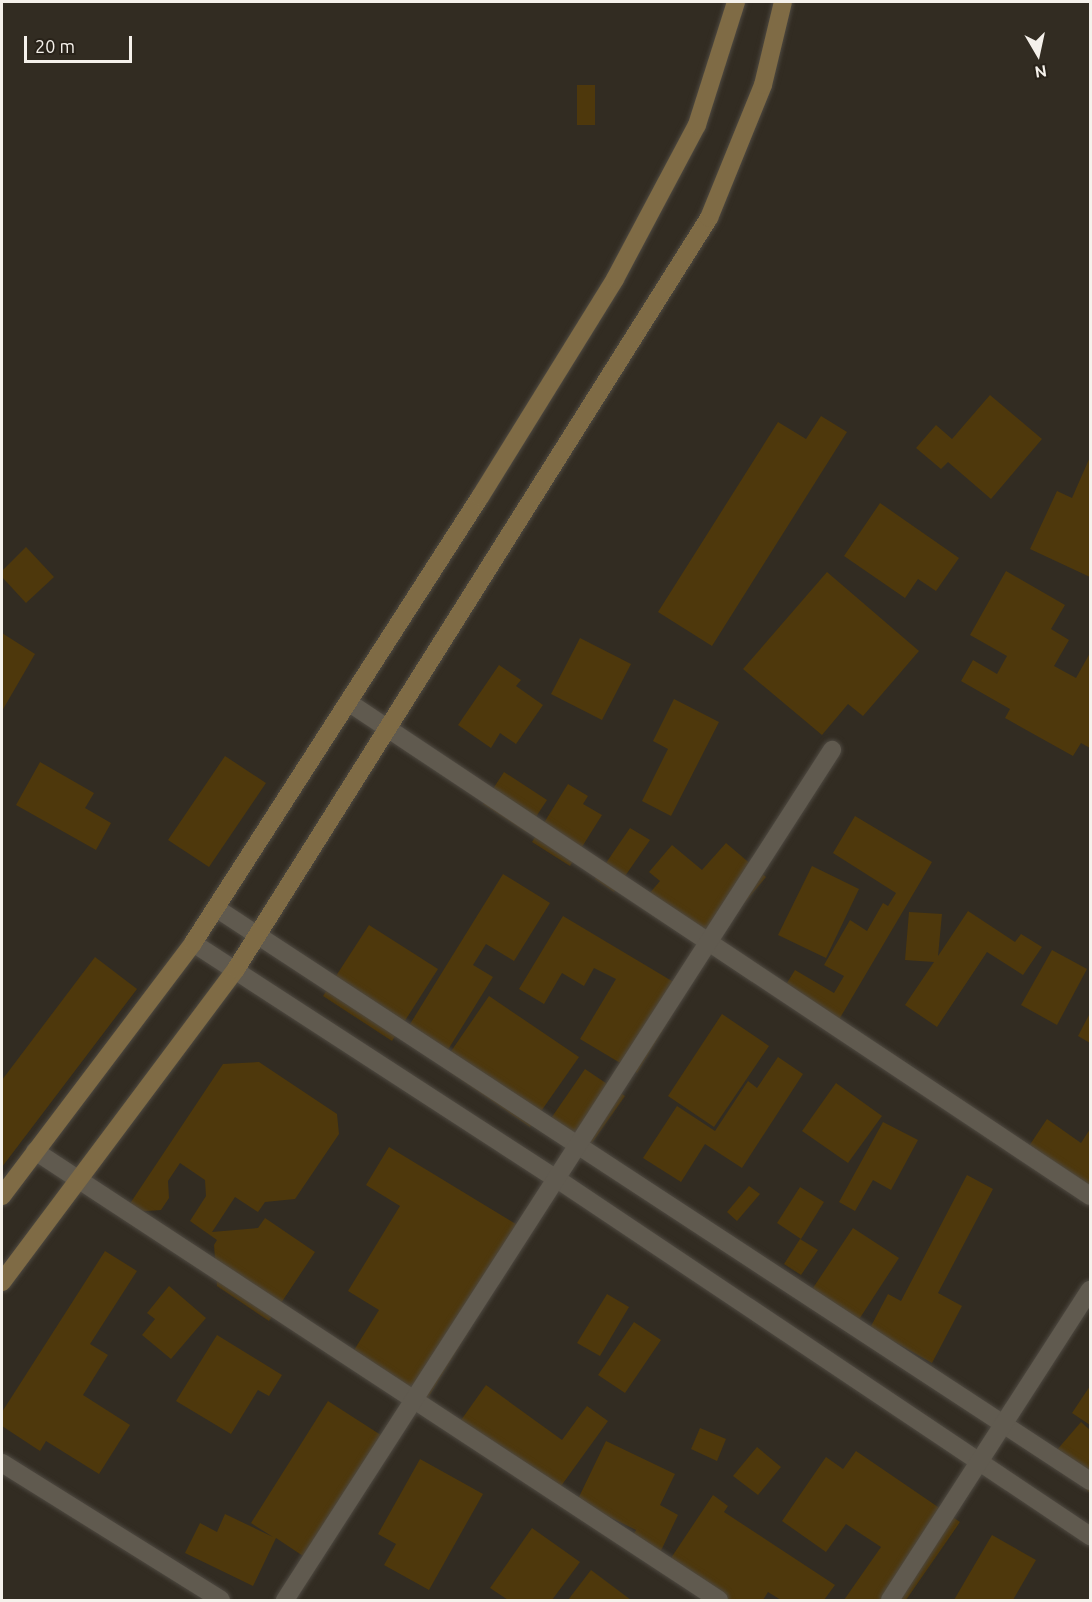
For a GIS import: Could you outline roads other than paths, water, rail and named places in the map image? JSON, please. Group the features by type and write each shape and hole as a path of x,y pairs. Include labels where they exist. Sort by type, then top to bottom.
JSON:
{"main road":[{"path":"2,1197 193,943 615,279 697,125 736,2"},
{"path":"2,1282 236,969 709,218 764,85 783,2"}],"street":[{"path":"348,702 1090,1196"},
{"path":"285,1600 832,750"},
{"path":"216,908 1090,1481"},
{"path":"193,943 557,1179 1090,1536"},
{"path":"36,1151 719,1600"},
{"path":"890,1600 1090,1290"},
{"path":"2,1463 221,1600"}]}
